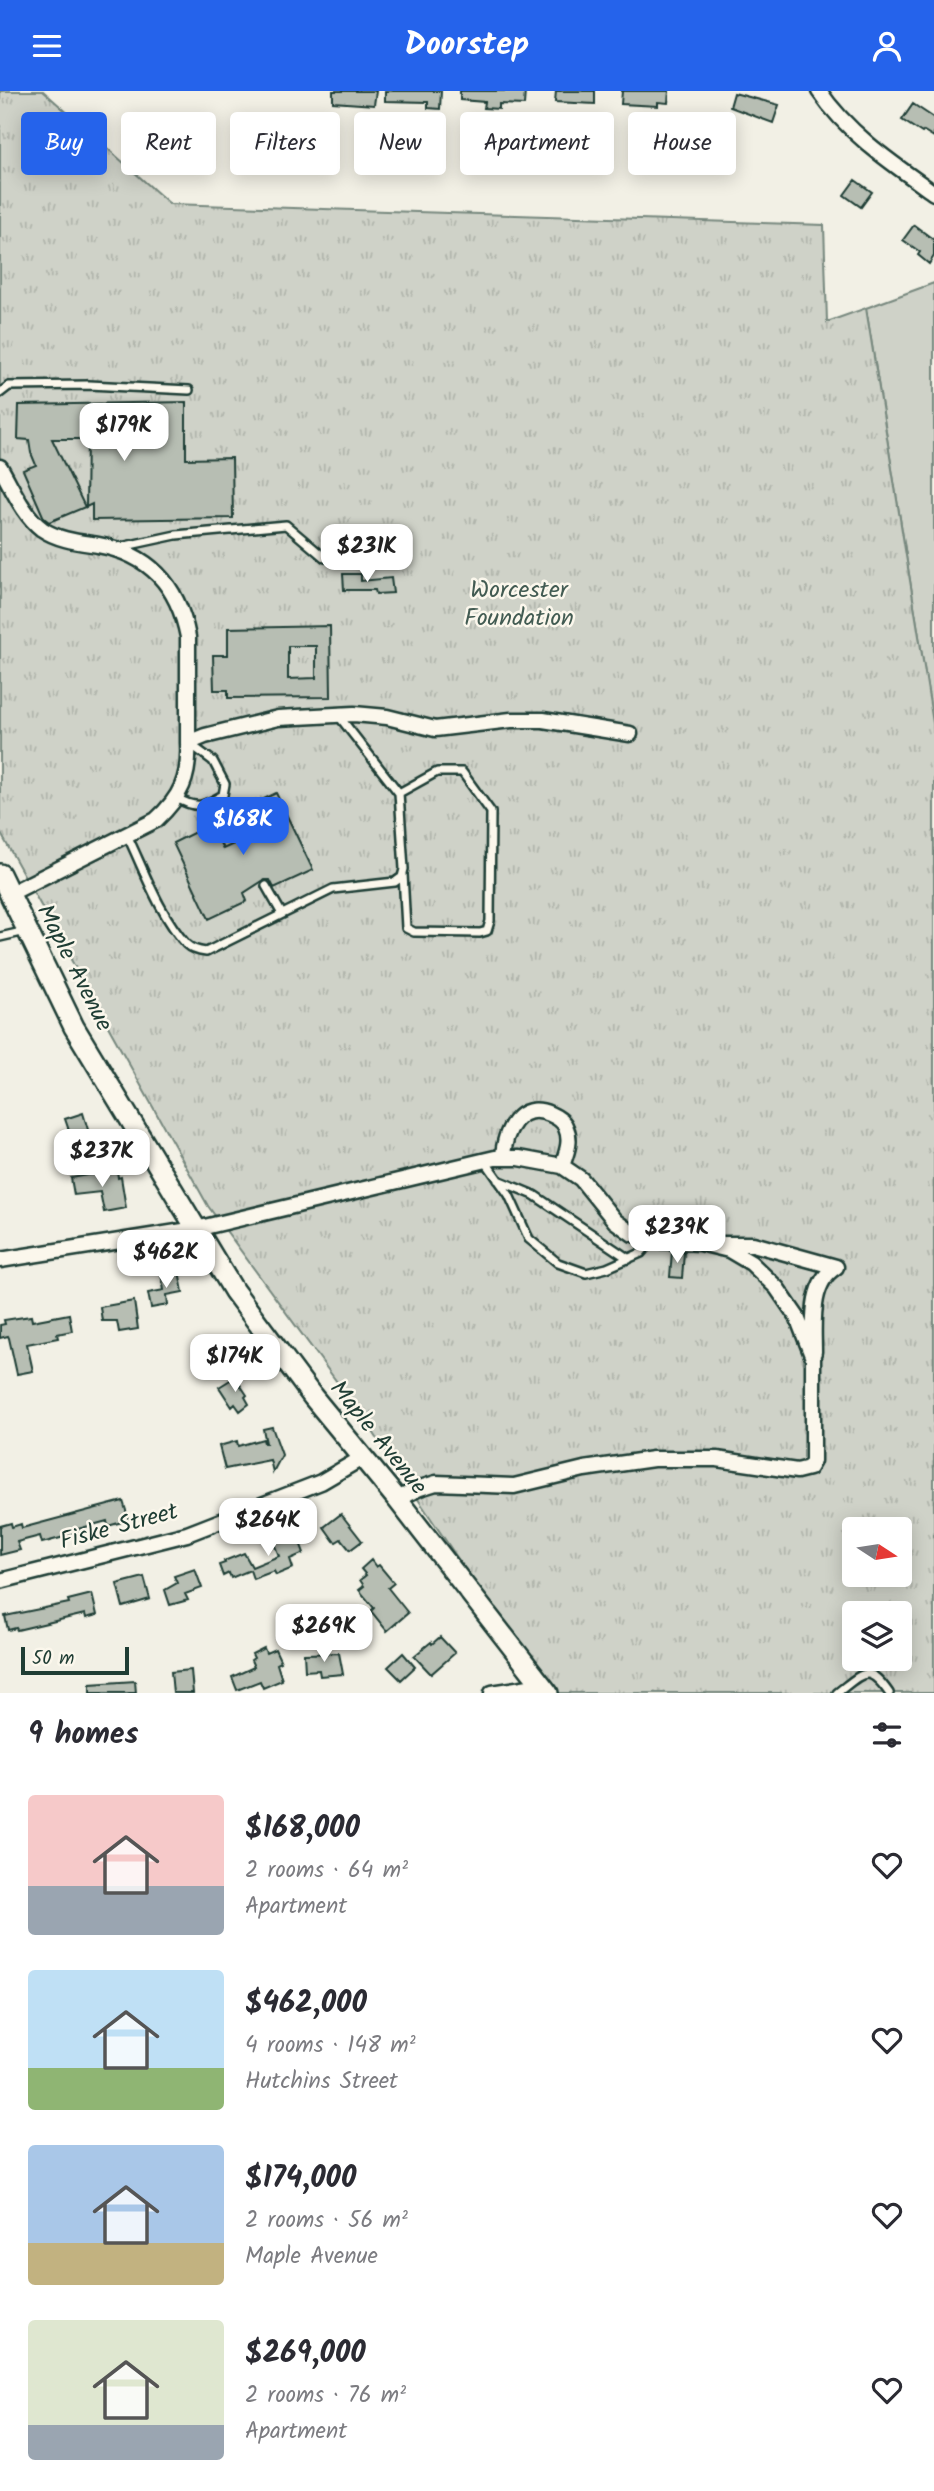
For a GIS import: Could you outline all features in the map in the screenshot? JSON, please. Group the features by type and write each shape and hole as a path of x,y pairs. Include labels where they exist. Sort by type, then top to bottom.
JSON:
{"main road":[{"name":"Maple Avenue","path":"0,874 78,1034 245,1307 313,1397 397,1499 545,1689"}],"street":[{"path":"819,91 861,138 934,193"},
{"path":"0,467 27,512 40,527 68,540 112,548 141,560 153,569 168,587 179,607 189,654 188,743 184,783 177,798 156,820 9,894"},
{"path":"188,743 205,736 278,718 338,715 384,716 435,729 511,720 552,720 630,734"},
{"path":"503,1158 505,1142 515,1121 526,1112 539,1111 556,1117 566,1126 568,1145 562,1166"},
{"path":"0,1260 196,1229 485,1160 503,1158 562,1166 581,1179 621,1226 633,1234 653,1239 710,1245 753,1244 836,1267 822,1280 817,1294 813,1359 813,1458 809,1468 790,1471 717,1459 653,1459 584,1469 514,1486 436,1483 420,1487 397,1499"},
{"path":"710,1245 741,1256 777,1288 797,1317 813,1359"},
{"name":"Fiske Street","path":"0,1581 187,1534 321,1482 362,1458"},
{"path":"492,1693 545,1689"}],"lane":[{"path":"0,393 9,386 89,385 189,390"},
{"path":"112,548 176,535 286,526 325,558 380,559"},
{"path":"338,715 399,793 406,928 414,932 487,931 490,921 491,812 462,772 437,772 399,793"},
{"path":"177,798 190,805 205,805 223,795 225,784 213,761 188,743"},
{"path":"127,835 165,912 187,946 206,952 333,889 395,882 402,877 403,872"},
{"path":"266,886 282,914"},
{"path":"0,937 27,931"},
{"path":"485,1160 509,1195 529,1239 558,1263 586,1273 607,1268 641,1253 653,1239"},
{"path":"498,1180 534,1195 629,1259"},
{"path":"837,1693 859,1676 869,1673 877,1677 890,1693"}],"green space":[{"name":"Worcester Foundation","path":"0,91 43,91 67,112 21,112 21,175 107,175 107,148 121,160 121,175 137,175 170,204 824,225 827,322 866,308 934,729 934,1693 555,1693 529,1665 367,1423 208,1206 0,832"},
{"path":"934,283 934,729 866,308"}],"building":[{"path":"333,91 376,91 374,105 333,102"},
{"path":"385,91 441,91 440,109 428,108 428,102 385,101"},
{"path":"460,91 525,91 524,105 499,104 499,109 484,108 485,102 460,100"},
{"path":"556,91 595,91 595,104 555,102"},
{"path":"622,91 669,91 668,103 658,102 658,106 621,104"},
{"path":"734,93 779,105 773,123 730,107"},
{"path":"913,104 934,118 934,137 902,120"},
{"path":"855,180 872,192 861,207 844,195"},
{"path":"914,225 934,240 934,256 929,264 918,255 920,252 903,240"},
{"path":"186,402 186,459 232,458 233,518 92,520 92,504 86,507 87,439 52,439 85,507 49,522 44,518 23,470 36,465 29,440 18,439 19,405"},
{"path":"343,574 361,574 361,581 391,578 393,593 344,590"},
{"path":"330,626 331,697 228,698 228,690 214,690 213,655 228,655 228,628","holes":["288,646 316,646 316,678 288,679"]},
{"path":"276,793 313,870 274,888 270,880 264,880 244,893 247,901 209,919 173,843 211,824 223,849 249,837 237,812"},
{"path":"83,1113 91,1149 77,1154 65,1119"},
{"path":"117,1170 118,1178 121,1177 126,1208 104,1212 100,1192 74,1195 71,1178"},
{"path":"672,1251 684,1252 682,1278 670,1277"},
{"path":"179,1271 183,1292 167,1295 168,1305 151,1308 148,1293 164,1290 161,1274"},
{"path":"134,1301 138,1329 119,1332 117,1321 102,1321 100,1307"},
{"path":"69,1314 72,1331 57,1334 58,1338 27,1344 33,1371 17,1374 9,1338 0,1338 0,1325 5,1324 4,1320 31,1316 32,1321"},
{"path":"235,1377 247,1395 245,1397 249,1404 240,1411 235,1404 232,1407 219,1387"},
{"path":"272,1427 282,1455 273,1472 270,1460 225,1469 219,1446 237,1441 238,1446 263,1439 266,1443 263,1429"},
{"path":"123,1501 129,1520 108,1526 107,1521 78,1529 79,1533 42,1543 40,1536 17,1542 20,1550 0,1555 0,1526 11,1523 12,1527 21,1524 22,1528"},
{"path":"341,1514 362,1541 350,1550 341,1539 334,1541 324,1527"},
{"path":"294,1527 304,1553 290,1559 293,1568 276,1575 274,1571 253,1579 250,1570 231,1578 229,1573 223,1576 219,1565 244,1553 252,1567 279,1556 271,1536"},
{"path":"371,1560 376,1567 379,1565 394,1583 388,1588 408,1613 387,1631 371,1611 374,1608 359,1590 364,1586 360,1580 366,1575 361,1569"},
{"path":"195,1569 202,1588 185,1594 188,1600 170,1605 165,1590 177,1583 174,1576"},
{"path":"144,1577 150,1599 123,1607 117,1584"},
{"path":"92,1594 97,1615 86,1618 85,1614 8,1630 5,1616 69,1603 68,1600"},
{"path":"440,1637 455,1653 431,1674 414,1656"},
{"path":"264,1648 266,1653 275,1649 281,1662 277,1664 282,1680 263,1688 260,1681 237,1690 232,1677 254,1667 252,1654"},
{"path":"339,1653 343,1674 320,1676 319,1670 305,1671 304,1654"},
{"path":"403,1653 415,1667 401,1680 388,1667"},
{"path":"191,1670 193,1693 173,1693 171,1672"},
{"path":"135,1681 136,1693 90,1693 90,1684"}]}
